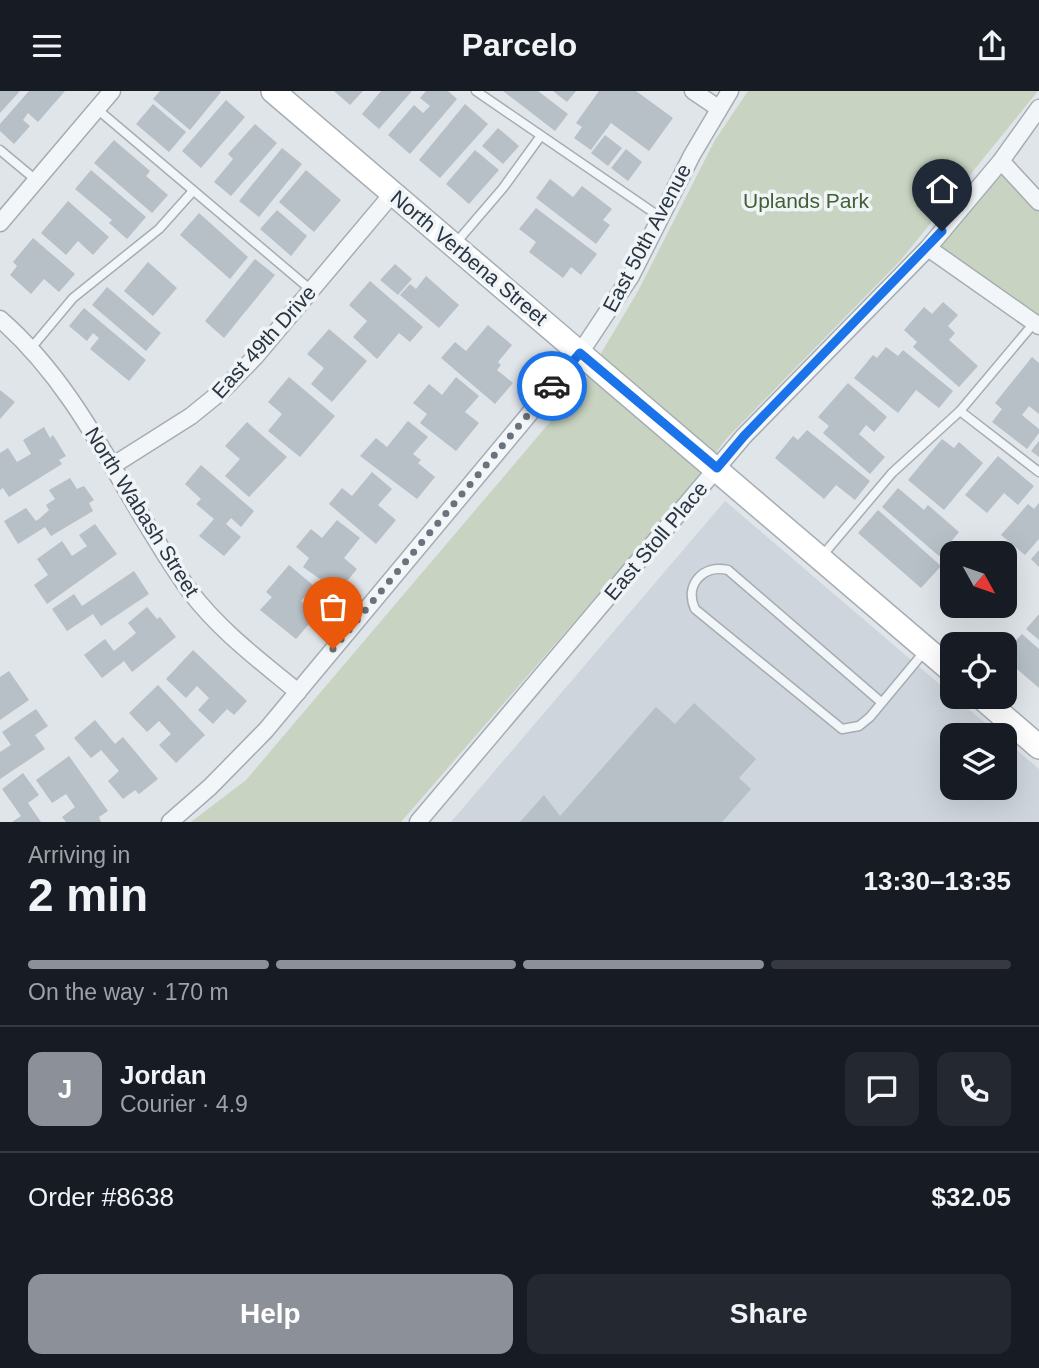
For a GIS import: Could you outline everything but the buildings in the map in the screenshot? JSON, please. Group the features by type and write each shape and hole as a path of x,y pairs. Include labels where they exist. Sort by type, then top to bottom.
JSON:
{"street":[{"path":"0,223 112,91"},
{"name":"North Verbena Street","path":"273,91 940,661"},
{"path":"693,91 718,108"},
{"name":"East 50th Avenue","path":"170,822 237,761 298,692 580,353 631,277 718,108 730,91"},
{"name":"East Stoll Place","path":"418,822 744,436 928,248 1039,109"},
{"path":"1000,161 1039,202"},
{"name":"East 49th Drive","path":"113,465 191,417 223,390 393,193"},
{"path":"928,248 1037,325"},
{"name":"North Wabash Street","path":"0,319 32,347 67,391 201,604 233,638 298,692"},
{"path":"995,709 1039,747"}],"lane":[{"path":"476,91 660,217"},
{"path":"97,109 312,290"},
{"path":"454,245 503,188 540,137"},
{"path":"0,150 36,180"},
{"path":"32,347 73,298 159,229 193,191"},
{"path":"820,558 892,473 960,411 1037,325"},
{"path":"960,411 1039,472"},
{"path":"881,702 728,570 715,567 701,573 693,587 691,600 695,609 830,723 842,729 859,726 881,702 926,649"}],"shaded area":[{"path":"725,501 940,685 940,709 969,709 985,723 940,723 940,800 1017,800 1017,750 1039,769 1039,822 451,822"}],"green space":[{"name":"Uplands Park","path":"748,91 1038,91 900,261 727,438 678,502 401,822 191,822 246,780 584,382 638,291 715,140"},
{"path":"1001,161 1039,202 1039,326 928,248"}],"way so far":[{"path":"333,649 552,386"}],"route":[{"path":"552,386 580,353 717,468 744,436 942,231"}]}
